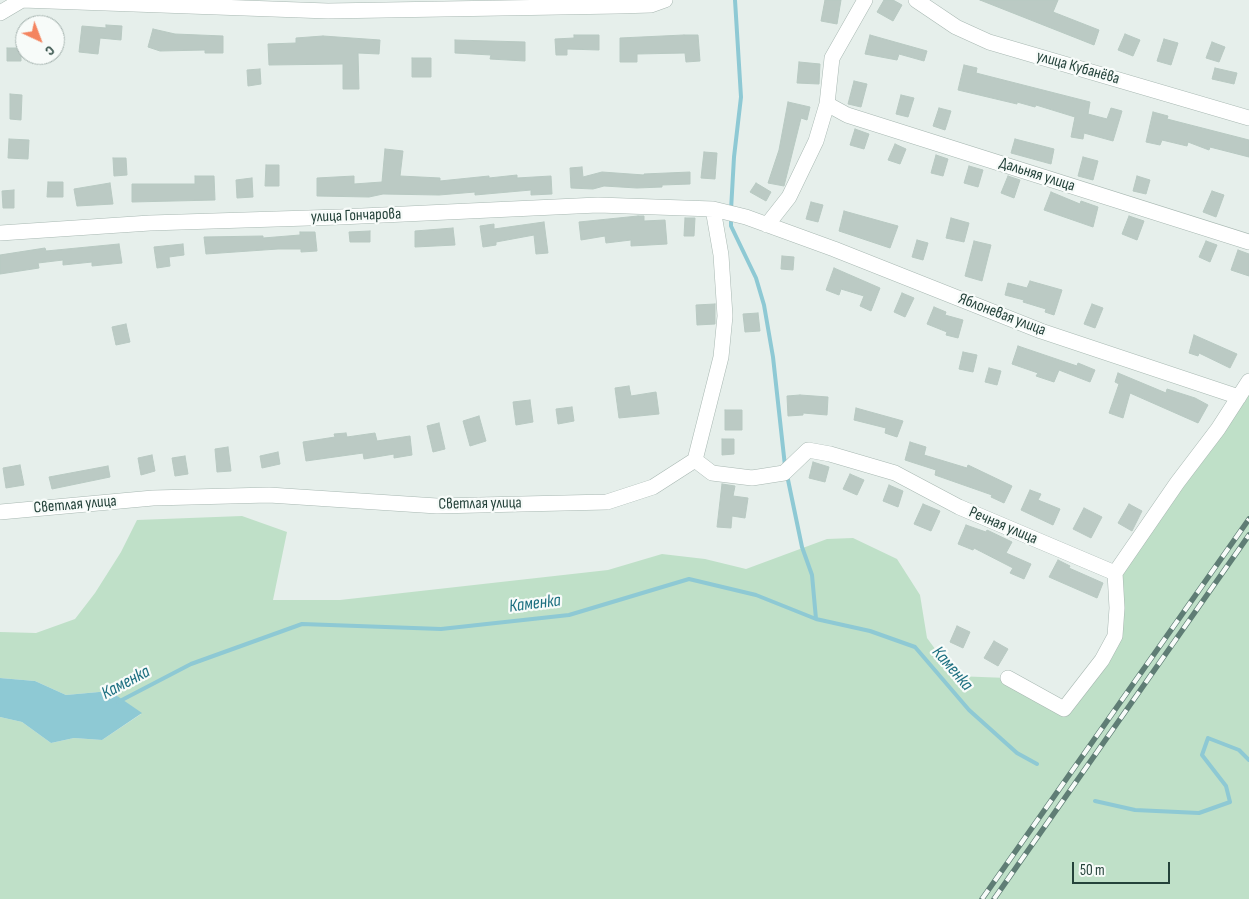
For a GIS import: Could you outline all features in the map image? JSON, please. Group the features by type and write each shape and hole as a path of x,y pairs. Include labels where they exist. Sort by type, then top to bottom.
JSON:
{"street":[{"path":"0,13 22,0 328,11 618,6 651,4 665,0"},
{"path":"767,225 789,197 816,141 827,104 832,58 865,0"},
{"name":"улица Кубанёва","path":"916,0 956,27 990,42 1249,118"},
{"name":"Дальняя улица","path":"827,104 847,115 1249,242"},
{"name":"улица Гончарова","path":"0,233 150,223 350,217 598,205 720,211 746,217"},
{"path":"695,460 721,357 725,316 720,211"},
{"name":"Яблоневая улица","path":"746,217 1041,331 1239,397"},
{"path":"1008,678 1064,709 1102,660 1115,636 1117,608 1115,573 1177,482 1218,429 1249,381"},
{"name":"Речная улица","path":"695,460 712,473 752,478 784,473 808,450 830,454 895,473 959,507 1115,573"},
{"name":"Светлая улица","path":"0,512 153,498 269,495 437,506 607,502 654,487 695,460"}],"green space":[{"path":"1249,381 1249,899 0,899 0,717 22,722 51,743 74,738 102,740 141,714 110,691 66,695 35,681 0,678 0,632 36,633 75,619 95,593 121,552 137,520 242,516 287,532 273,600 340,600 608,570 662,554 705,559 746,569 827,539 853,538 897,559 920,595 927,638 955,676 1008,678 1064,709 1115,636 1115,573"}],"water":[{"path":"0,678 35,681 66,695 110,691 142,713 102,740 74,738 51,743 22,722 0,717"}],"building":[{"path":"825,0 841,0 837,24 821,21"},
{"path":"884,0 893,0 902,5 893,21 877,12"},
{"path":"980,0 1058,0 1053,12 1099,30 1094,45"},
{"path":"106,25 122,26 121,40 100,38 98,54 79,52 82,26 106,28"},
{"path":"153,29 175,34 223,36 223,53 205,53 205,50 160,51 148,47"},
{"path":"1125,34 1140,40 1133,56 1118,50"},
{"path":"574,35 599,35 599,50 567,49 567,55 556,55 555,39 574,38"},
{"path":"698,35 700,61 686,62 685,53 637,54 637,62 620,62 620,38"},
{"path":"870,35 927,51 924,61 899,54 897,60 865,54"},
{"path":"323,36 380,40 379,54 358,53 359,89 343,89 343,64 269,65 268,44 296,43 296,38"},
{"path":"1164,39 1178,43 1171,65 1157,61"},
{"path":"455,40 525,42 525,61 490,59 491,55 455,53"},
{"path":"1212,42 1225,47 1219,62 1206,58"},
{"path":"7,48 15,48 15,61 7,61"},
{"path":"412,58 431,58 431,77 412,77"},
{"path":"799,62 820,64 819,84 797,83"},
{"path":"964,65 977,68 976,73 1090,102 1088,114 1107,119 1111,108 1122,111 1113,141 1084,133 1083,139 1071,137 1075,117 1036,105 1035,107 1017,102 1017,104 958,90"},
{"path":"1215,68 1237,73 1234,84 1212,79"},
{"path":"260,69 261,84 248,86 247,70"},
{"path":"854,81 867,84 861,107 848,104"},
{"path":"10,94 22,95 21,120 10,119"},
{"path":"901,95 914,98 908,117 896,114"},
{"path":"788,102 810,107 807,120 801,118 784,186 768,183 779,150"},
{"path":"939,108 951,111 945,130 933,126"},
{"path":"1153,112 1168,116 1167,119 1249,140 1249,157 1210,147 1209,150 1188,142 1187,146 1162,140 1160,145 1146,142"},
{"path":"855,129 869,134 864,149 850,145"},
{"path":"9,139 29,140 28,159 8,158"},
{"path":"1015,139 1054,149 1051,164 1011,153"},
{"path":"895,144 906,149 900,164 888,160"},
{"path":"385,149 403,151 400,176 440,178 440,181 489,176 489,178 517,175 517,178 551,176 552,194 531,195 531,190 475,195 475,192 439,195 383,194 369,197 317,196 317,178 354,176 354,184 382,182"},
{"path":"704,152 717,153 715,179 701,178"},
{"path":"936,155 948,159 943,176 931,173"},
{"path":"1083,157 1098,161 1093,180 1078,176"},
{"path":"113,158 126,158 127,175 114,176"},
{"path":"266,165 279,165 279,186 265,186"},
{"path":"969,166 983,170 978,187 964,183"},
{"path":"582,167 583,177 602,172 644,175 690,172 690,184 637,188 604,186 593,189 571,188 570,168"},
{"path":"195,176 214,176 215,200 132,202 132,184 195,184"},
{"path":"1008,176 1020,180 1014,198 1001,193"},
{"path":"1137,176 1150,180 1146,194 1133,191"},
{"path":"252,178 253,197 237,198 236,180"},
{"path":"48,182 63,182 63,197 47,197"},
{"path":"110,183 113,204 77,206 74,189"},
{"path":"756,183 771,192 766,201 750,192"},
{"path":"14,190 14,208 3,208 2,191"},
{"path":"1212,191 1224,195 1216,217 1203,212"},
{"path":"1051,192 1080,204 1081,201 1098,207 1093,227 1044,210"},
{"path":"811,202 823,205 818,222 806,219"},
{"path":"844,211 898,226 890,248 839,231"},
{"path":"644,216 644,221 665,220 667,244 631,246 631,240 606,243 605,236 581,240 579,222"},
{"path":"1129,216 1144,221 1137,240 1122,234"},
{"path":"685,218 695,218 694,236 684,236"},
{"path":"951,218 969,223 964,242 946,238"},
{"path":"544,222 548,253 536,254 534,235 496,242 496,245 483,247 480,226 494,224 494,229"},
{"path":"453,228 455,245 415,247 415,231"},
{"path":"370,231 370,242 350,242 349,232"},
{"path":"300,232 315,232 317,251 301,252 301,249 278,249 206,254 204,237 263,236 263,238 300,235"},
{"path":"917,240 928,243 923,260 912,257"},
{"path":"974,241 991,245 982,281 965,276"},
{"path":"1206,241 1217,245 1210,262 1199,257"},
{"path":"119,244 122,263 92,266 92,262 63,265 63,260 38,263 39,268 0,274 0,255 45,248 46,251"},
{"path":"183,244 184,255 169,257 170,266 157,268 154,247"},
{"path":"1238,250 1249,254 1249,276 1231,270"},
{"path":"782,256 794,257 793,270 781,269"},
{"path":"834,268 880,288 871,311 860,306 864,296 841,289 839,295 826,290"},
{"path":"1030,281 1062,290 1054,315 1045,312 1046,309 1023,302 1024,300 1005,295 1008,283 1027,288"},
{"path":"902,293 914,298 905,317 894,312"},
{"path":"715,304 715,324 697,325 696,305"},
{"path":"1092,304 1103,308 1095,328 1084,324"},
{"path":"934,307 946,312 945,315 963,320 958,338 946,335 947,332 927,324"},
{"path":"758,313 760,331 745,332 743,314"},
{"path":"126,324 130,342 116,345 112,327"},
{"path":"1194,335 1237,354 1230,368 1199,353 1198,356 1189,353"},
{"path":"1018,346 1077,366 1078,363 1095,370 1090,382 1059,370 1054,382 1036,376 1038,373 1012,364"},
{"path":"963,352 977,355 973,372 959,369"},
{"path":"989,368 1001,371 997,385 985,382"},
{"path":"1118,373 1166,393 1167,389 1195,398 1208,405 1198,423 1130,393 1123,418 1109,413 1119,384 1115,382"},
{"path":"629,386 631,396 656,392 659,414 619,418 615,388"},
{"path":"787,396 828,397 827,415 803,413 803,415 788,416"},
{"path":"530,400 533,422 516,425 513,402"},
{"path":"572,407 574,421 558,424 556,409"},
{"path":"856,408 903,421 897,437 885,433 886,428 854,420"},
{"path":"725,410 742,410 742,430 725,430"},
{"path":"479,416 486,441 470,446 463,421"},
{"path":"439,423 445,449 433,452 427,426"},
{"path":"346,433 347,437 375,433 377,441 410,436 412,455 394,458 394,454 364,459 363,453 306,461 303,442 335,437 334,434"},
{"path":"722,439 734,439 734,454 722,455"},
{"path":"910,442 926,447 924,455 967,468 968,465 1012,486 1004,503 991,497 992,495 935,475 936,470 905,460"},
{"path":"228,447 231,471 217,472 215,449"},
{"path":"278,452 280,464 262,468 260,456"},
{"path":"152,455 155,471 141,475 138,458"},
{"path":"185,456 188,474 175,476 172,458"},
{"path":"813,462 829,467 825,482 809,478"},
{"path":"20,465 24,485 6,488 3,468"},
{"path":"108,466 110,477 52,489 49,477"},
{"path":"850,474 864,480 857,495 843,489"},
{"path":"722,484 735,486 733,496 748,498 745,518 732,516 731,528 717,527"},
{"path":"889,485 903,491 898,507 883,501"},
{"path":"1030,490 1041,494 1038,500 1060,509 1053,525 1021,510"},
{"path":"923,504 940,511 931,531 914,524"},
{"path":"1129,504 1142,511 1132,531 1118,523"},
{"path":"1084,508 1102,517 1091,538 1073,529"},
{"path":"966,525 986,532 987,530 1012,542 1006,553 1031,564 1024,579 1010,573 1013,568 974,548 973,550 958,544"},
{"path":"1058,560 1070,566 1069,568 1103,583 1097,598 1049,577"},
{"path":"957,626 970,632 963,648 950,642"},
{"path":"994,641 1008,649 998,666 984,658"}],"waterway":[{"path":"731,210 734,157 741,97 735,0"},
{"path":"731,217 731,226 756,278 764,305 773,357 785,466"},
{"path":"787,475 802,547 812,575 816,619"},
{"name":"Каменка","path":"118,702 191,664 302,624 441,629 569,615 689,579 756,595 816,619 870,631 915,647 969,710 1017,753 1037,764"},
{"name":"Каменка","path":"1095,801 1135,810 1199,813 1230,802 1226,786 1202,755 1208,738 1239,750 1249,760"}],"railway":[{"path":"982,899 1249,519"},
{"path":"994,899 1249,535"}]}
